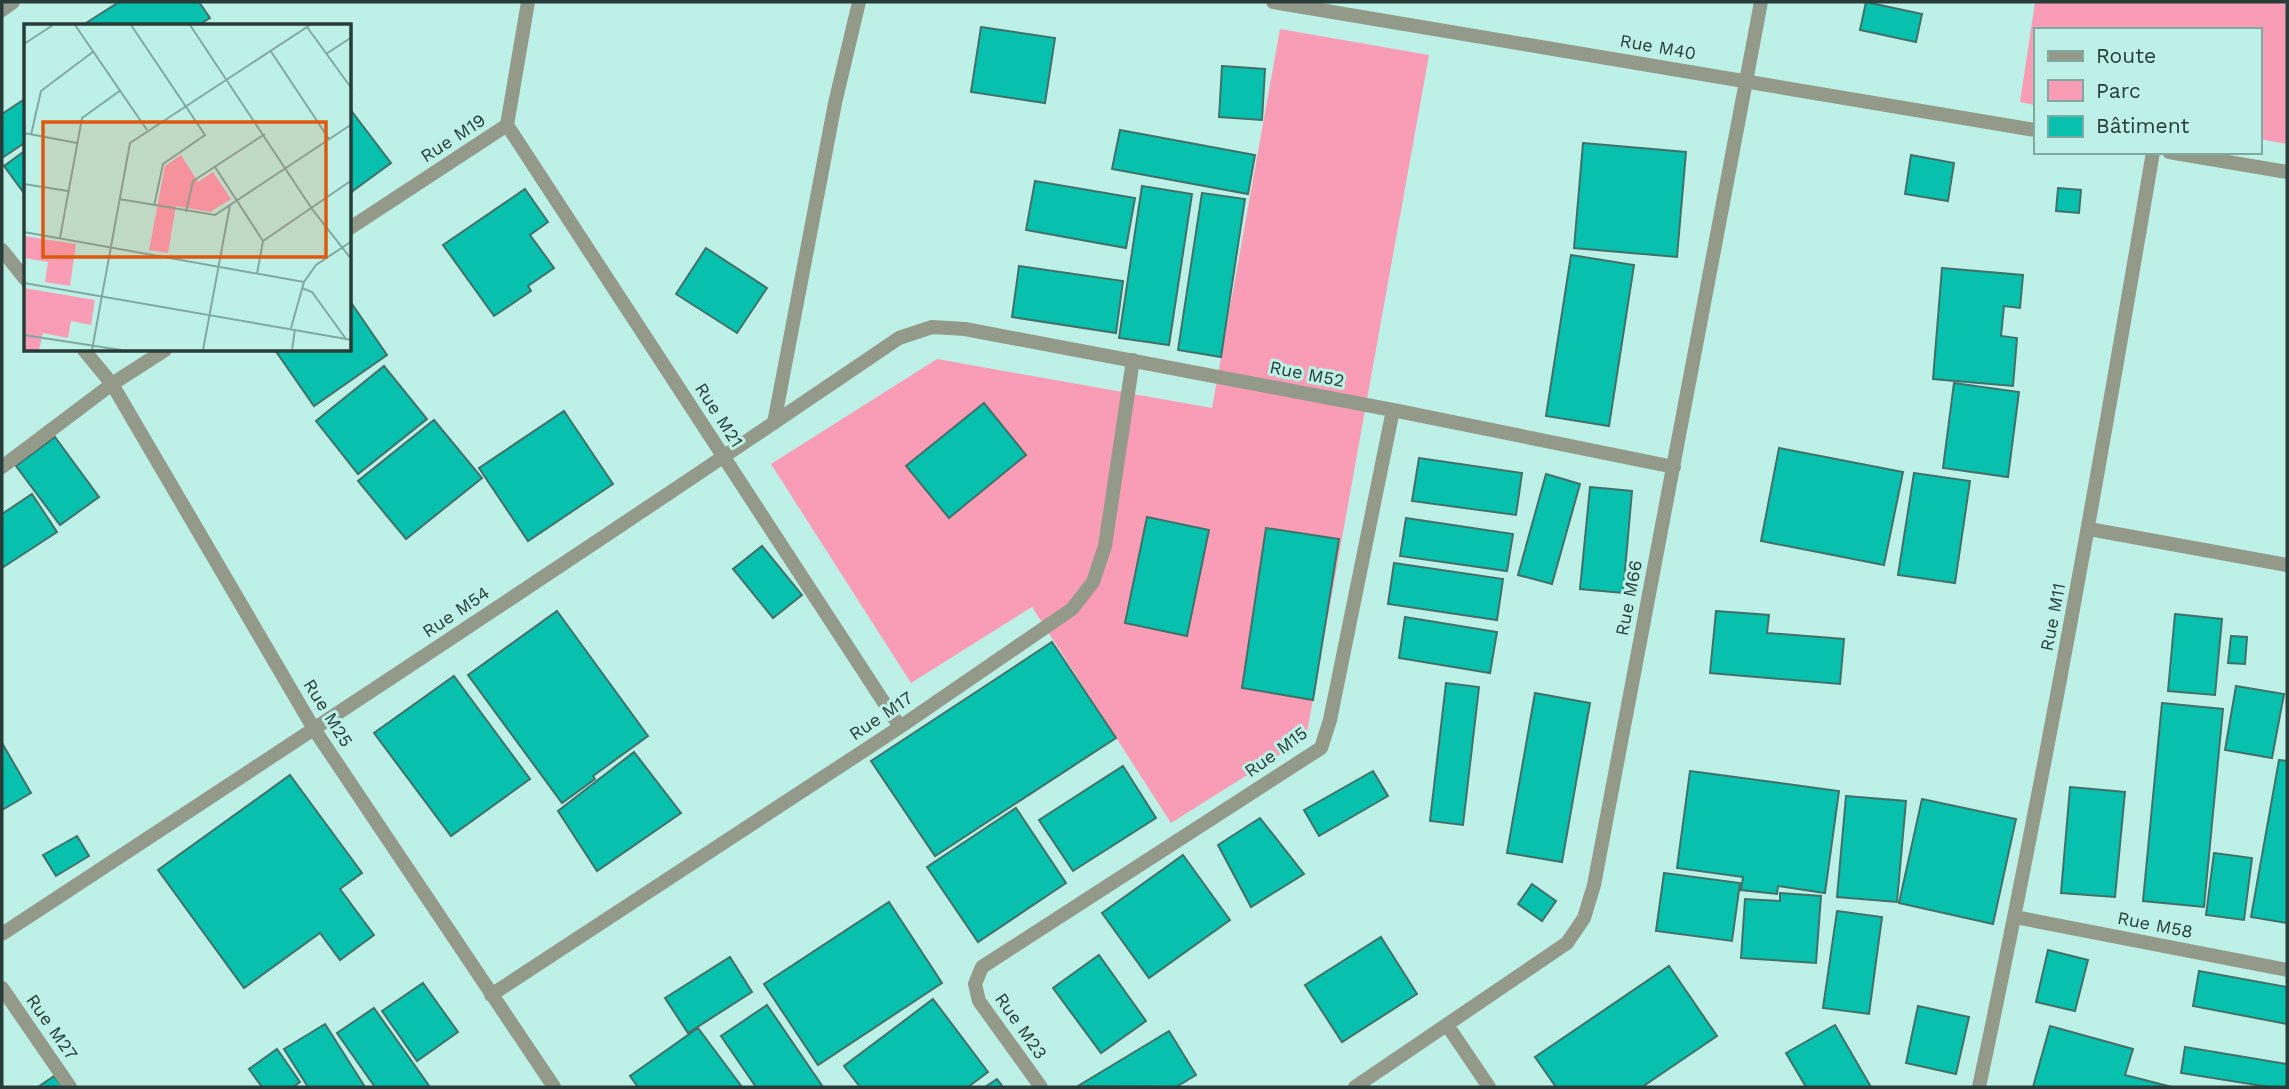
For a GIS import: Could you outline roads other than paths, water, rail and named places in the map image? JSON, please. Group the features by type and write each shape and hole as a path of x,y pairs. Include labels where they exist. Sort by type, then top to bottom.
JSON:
{"street":[{"path":"2,10 13,2"},
{"name":"Rue M19","path":"352,227 507,125 528,2"},
{"path":"774,423 835,103 859,2"},
{"name":"Rue M40","path":"1273,2 2034,130"},
{"name":"Rue M66","path":"1355,1087 1567,943 1584,918 1594,885 1761,2"},
{"name":"Rue M21","path":"507,125 900,727"},
{"name":"Rue M11","path":"1979,1087 2015,917 2089,529 2153,154"},
{"path":"2180,154 2287,172"},
{"path":"2,250 24,278"},
{"name":"Rue M54","path":"2,934 314,730 899,338 932,327"},
{"name":"Rue M52","path":"932,327 965,329 1133,360 1674,467"},
{"name":"Rue M25","path":"86,352 112,384 314,730 554,1087"},
{"path":"2,467 112,384 161,352"},
{"name":"Rue M17","path":"491,995 900,727 1072,609 1093,582 1105,546 1133,360"},
{"name":"Rue M15","path":"975,984 982,967 1321,748 1331,720 1393,410"},
{"path":"2089,529 2287,565"},
{"name":"Rue M58","path":"2015,917 2287,970"},
{"name":"Rue M23","path":"975,984 979,1001 1041,1087"},
{"name":"Rue M27","path":"2,988 70,1087"},
{"path":"1447,1025 1489,1087"}]}
